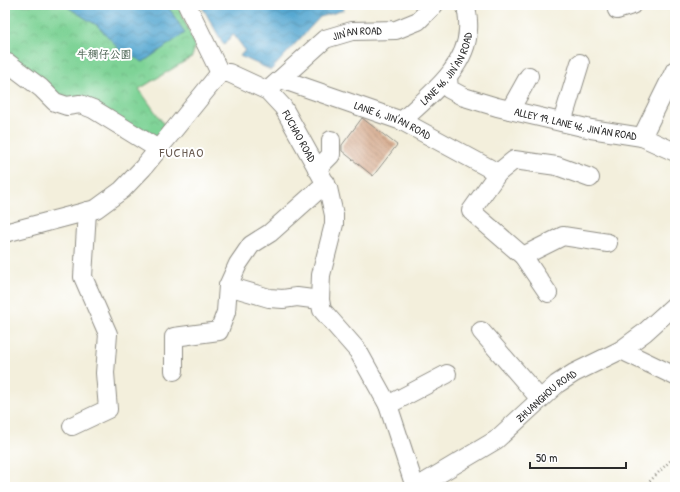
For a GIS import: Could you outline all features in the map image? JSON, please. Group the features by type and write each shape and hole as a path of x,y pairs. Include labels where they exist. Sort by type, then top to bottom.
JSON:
{"street":[{"path":"5,233 96,209 122,190 144,168 220,73 187,5"},
{"name":"JIN'AN ROAD","path":"274,85 325,39 352,31 396,30 418,21 434,5"},
{"name":"LANE 46, JIN'AN ROAD","path":"402,121 448,78 462,54 469,31 466,5"},
{"path":"8,63 41,88 55,102 67,106 80,104 94,109 158,149"},
{"path":"562,122 580,63"},
{"path":"675,70 642,137 675,152"},
{"name":"FUCHAO ROAD","path":"220,73 229,73 274,85 283,107 330,195 334,215 334,224 321,275 320,300 322,310 358,351 388,405 416,487"},
{"name":"ALLEY 19, LANE 46, JIN'AN ROAD","path":"510,110 529,76"},
{"name":"ALLEY 19, LANE 46, JIN'AN ROAD","path":"448,78 450,89 464,97 510,110 591,129 642,137"},
{"name":"LANE 6, JIN'AN ROAD","path":"274,85 402,121 498,173"},
{"path":"174,371 174,337 219,331 226,312 228,286 238,264 251,245 270,233 321,176 330,155 331,140"},
{"path":"548,293 523,256 471,211 498,173 514,160 557,166 590,178"},
{"path":"72,426 108,409 105,372 108,334 83,277 87,211"},
{"path":"523,256 563,236 608,243"},
{"path":"228,286 269,298 297,297 320,300"},
{"name":"ZHUANGHOU ROAD","path":"416,487 496,440 557,384 574,373 621,350 644,333 675,305"},
{"path":"481,331 540,399"},
{"path":"621,350 675,376"},
{"path":"388,405 447,374"}],"path":[{"path":"644,487 675,456"}],"green space":[{"name":"牛稠仔公園","path":"6,5 178,5 195,46 192,57 139,89 166,127 154,140 60,97 5,57"}],"water":[{"path":"64,5 167,5 185,33 143,62 120,50 98,26"},
{"path":"201,5 343,5 344,10 320,17 271,70 240,56 245,50 233,34 224,45"}],"building":[{"path":"362,118 397,145 373,176 342,151 342,145"}],"district":[{"name":"FUCHAO","path":"182,152"}]}
